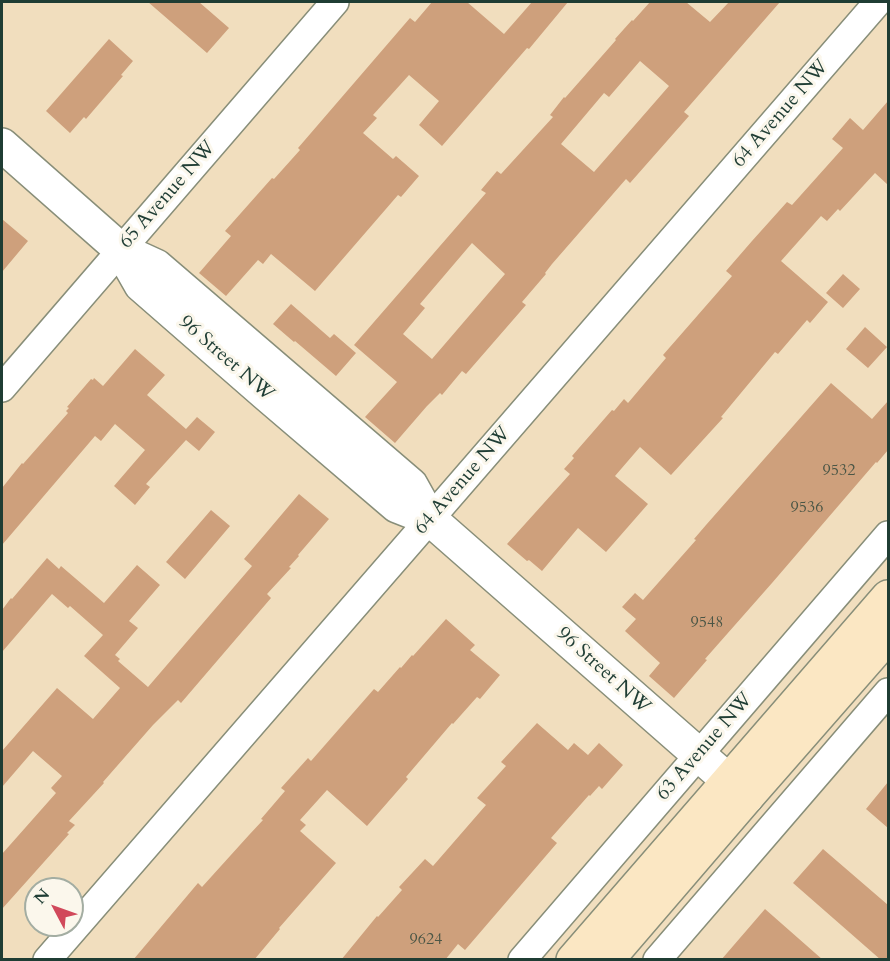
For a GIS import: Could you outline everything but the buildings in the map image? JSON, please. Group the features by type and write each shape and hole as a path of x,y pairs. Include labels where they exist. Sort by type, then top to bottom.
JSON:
{"main road":[{"name":"63 Avenue NW","path":"607,960 888,597"},
{"name":"63 Avenue NW","path":"573,960 888,636"}],"street":[{"name":"65 Avenue NW","path":"2,388 335,2"},
{"name":"64 Avenue NW","path":"47,960 878,2"},
{"name":"96 Street NW","path":"2,145 121,250 156,266 402,477 411,485 430,519 776,822"},
{"name":"63 Avenue NW","path":"522,960 888,535"},
{"path":"657,960 888,692"}]}
